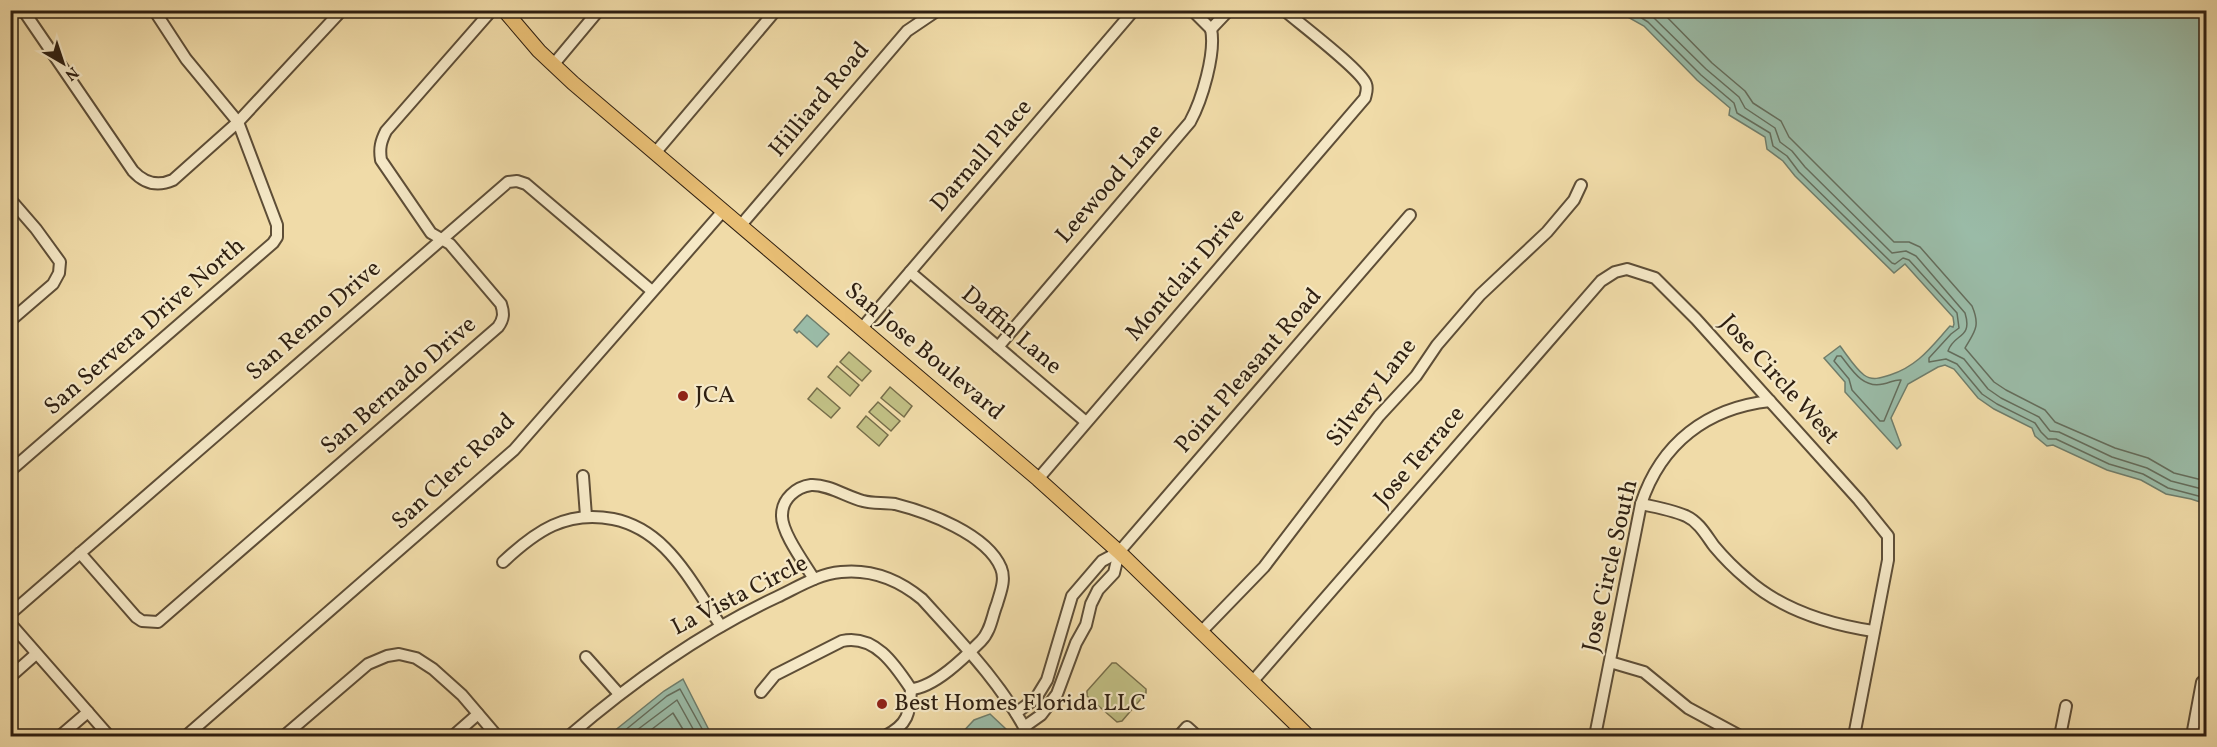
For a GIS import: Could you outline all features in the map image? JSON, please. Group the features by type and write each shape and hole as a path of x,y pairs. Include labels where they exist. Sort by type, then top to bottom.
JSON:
{"main road":[{"name":"San Jose Boulevard","path":"504,10 553,65 1038,478 1119,552 1308,736"}],"street":[{"path":"23,10 133,171 141,179 152,184 165,184 173,180 238,122 342,10"},
{"path":"154,10 186,59 238,122"},
{"name":"San Bernado Drive","path":"80,553 142,621 158,622 498,327 503,320 504,312 501,304 450,244 431,233 381,160 381,140 387,131 492,10"},
{"path":"553,65 599,10"},
{"path":"655,153 776,10"},
{"name":"Hilliard Road","path":"741,225 907,31 938,10"},
{"name":"Darnall Place","path":"862,328 1134,10"},
{"path":"1192,10 1211,29 1228,10"},
{"name":"Montclair Drive","path":"1038,478 1365,98 1367,91 1365,82 1284,10"},
{"name":"Leewood Lane","path":"998,346 1190,122 1206,77 1212,46 1211,29"},
{"name":"San Servera Drive North","path":"10,471 273,243 277,237 277,225 238,122"},
{"name":"San Remo Drive","path":"10,614 508,182 517,181 526,184 652,291"},
{"name":"Silvery Lane","path":"1201,632 1264,567 1379,416 1402,394 1437,345 1480,295 1547,232 1574,200 1581,185"},
{"path":"10,199 58,257 59,273 53,284 10,321"},
{"name":"San Clerc Road","path":"186,736 514,450 723,211"},
{"name":"Point Pleasant Road","path":"1016,713 1036,698 1049,674 1059,633 1072,596 1102,561 1119,552 1410,215"},
{"name":"Jose Circle West","path":"1627,269 1655,278 1696,319 1859,500 1888,536 1888,560 1873,631"},
{"name":"Jose Terrace","path":"1252,682 1601,281 1615,272 1627,269"},
{"name":"Daffin Lane","path":"910,272 1086,422"},
{"name":"Jose Circle South","path":"1595,736 1641,504 1649,483 1662,460 1692,430 1709,418 1734,407 1770,401"},
{"path":"583,476 586,516"},
{"path":"814,579 783,527 782,514 785,502 792,493 802,487 813,485 867,502 892,504 939,519 974,539 989,552 1001,569 1002,588 987,633 932,683 911,689"},
{"path":"1641,504 1687,517 1703,530 1726,560 1768,595 1787,606 1841,626 1873,631 1854,736"},
{"path":"503,562 538,533 563,521 586,516 622,521 652,536 674,559 721,626"},
{"name":"Point Pleasant Road","path":"1026,732 1057,694 1078,639 1086,625 1091,604 1098,590 1114,573 1119,552"},
{"name":"La Vista Circle","path":"569,736 663,661 748,610 814,579 829,574 855,572 891,580 910,589 922,599 994,680 1026,732"},
{"path":"10,623 109,736"},
{"path":"1059,633 1078,639"},
{"path":"761,692 774,675 842,641 852,639 871,643 880,650 911,689 907,719 885,736"},
{"path":"10,677 36,654"},
{"path":"284,736 375,660 405,654 428,665 462,695 497,736"},
{"path":"586,657 619,694"},
{"path":"1610,662 1644,672 1688,708 1740,736"},
{"path":"1049,674 1062,678"},
{"path":"2192,736 2202,682"},
{"path":"2061,736 2066,706"},
{"path":"60,736 88,712"},
{"path":"453,736 478,714"},
{"path":"1179,736 1186,727 1197,736"}],"shaded area":[{"path":"849,352 871,371 862,381 840,362"},
{"path":"837,366 859,385 850,396 828,377"},
{"path":"890,387 912,406 904,417 881,398"},
{"path":"817,388 840,408 831,418 808,399"},
{"path":"878,402 900,421 891,431 869,412"},
{"path":"866,416 888,435 879,446 857,427"},
{"path":"1112,663 1116,663 1146,689 1146,693 1122,721 1117,722 1087,696 1087,691"}],"water":[{"path":"1617,11 2206,11 2206,504 2166,494 2141,480 2107,470 2053,445 2047,446 2035,436 2032,428 1994,409 1978,398 1954,369 1945,365 1908,384 1891,418 1901,445 1897,449 1845,392 1845,382 1824,358 1840,346 1854,365 1867,377 1887,376 1909,366 1923,355 1950,326 1953,327 1953,317 1905,264 1894,273 1795,176 1783,161 1767,149 1765,137 1729,115 1730,108 1697,80 1644,26"},
{"path":"807,315 829,334 817,347 799,331 797,333 794,330"},
{"path":"683,679 712,736 608,736 664,691"},
{"path":"990,714 1011,736 959,736 974,720"}],"place":[{"name":"JCA","path":"683,396"},
{"name":"Best Homes Florida LLC","path":"882,704"}]}
